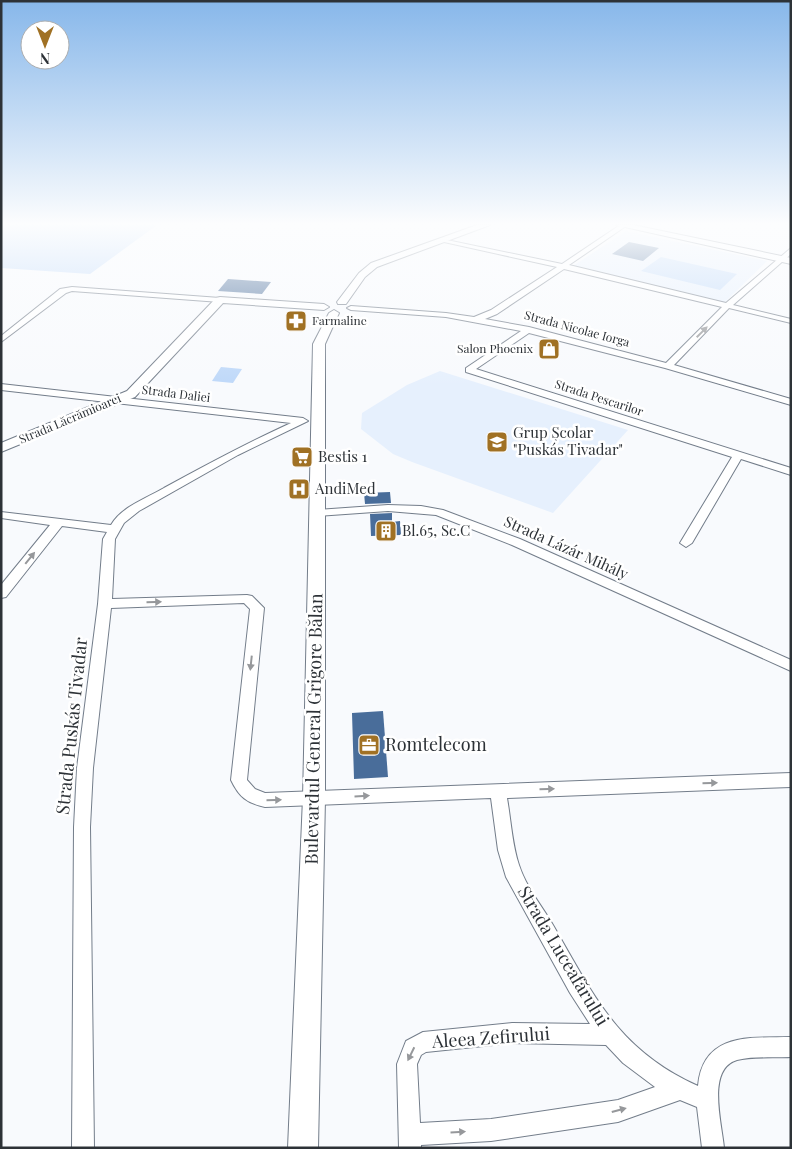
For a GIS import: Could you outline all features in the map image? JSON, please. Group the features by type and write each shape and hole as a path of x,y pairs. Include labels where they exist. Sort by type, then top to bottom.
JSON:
{"main road":[{"name":"Bulevardul General Grigore Bălan","path":"303,1148 314,798 317,513 310,421 319,344 338,307 361,279"},
{"name":"Strada Nicolae Iorga","path":"220,300 338,307"},
{"name":"Strada Lăcrămioarei","path":"1,448 117,400 138,389 220,300"}],"street":[{"path":"477,319 494,312 543,279"},
{"path":"614,279 791,321"},
{"path":"668,366 727,306 758,279"},
{"path":"1,340 63,291 72,288 220,300"},
{"name":"Strada Nicolae Iorga","path":"338,307 490,321 528,329 668,366 791,402"},
{"path":"490,321 494,312"},
{"name":"Strada Pescarilor","path":"528,329 469,370 791,472"},
{"name":"Strada Daliei","path":"1,387 310,421"},
{"name":"Strada Puskás Tivadar","path":"83,1148 82,827 85,768 106,604 107,550 114,529 127,514 242,449 310,421"},
{"path":"686,543 738,455"},
{"name":"Strada Lázár Mihály","path":"317,513 388,508 421,509 439,512 516,542 791,666"},
{"path":"1,515 114,529"},
{"path":"1,594 58,523"},
{"path":"106,604 247,599 257,608 239,780 244,792 252,798 265,800 791,780"},
{"name":"Strada Luceafărului","path":"498,791 509,860 512,868 589,1005 611,1035 648,1070 680,1088 708,1100"},
{"name":"Aleea Zefirului","path":"410,1141 407,1064 413,1048 423,1042 512,1033 611,1035"},
{"path":"714,1148 708,1100 708,1081 717,1060 732,1051 791,1047"},
{"path":"410,1141 618,1111 680,1088"}],"shaded area":[{"path":"625,279 749,279 724,303"},
{"path":"673,279 732,279 720,290"},
{"path":"221,367 242,369 233,383 212,381"},
{"name":"Grup Școlar \"Puskás Tivadar\"","path":"440,371 628,430 553,513 393,454 361,429 362,413 407,385"}],"building":[{"path":"228,279 271,282 262,294 218,291"},
{"path":"390,492 391,503 365,504 364,493"},
{"name":"Bl.65, Sc.C","path":"392,513 392,522 400,521 401,535 371,536 370,514"},
{"name":"Romtelecom","path":"383,711 388,777 354,779 352,713"}],"place":[{"name":"Farmaline","path":"296,321"},
{"name":"Salon Phoenix","path":"549,349"},
{"name":"Grup Școlar \"Puskás Tivadar\"","path":"497,442"},
{"name":"Bestis 1","path":"302,457"},
{"name":"AndiMed","path":"299,489"},
{"name":"Bl.65, Sc.C","path":"386,531"},
{"name":"Romtelecom","path":"369,745"}]}
